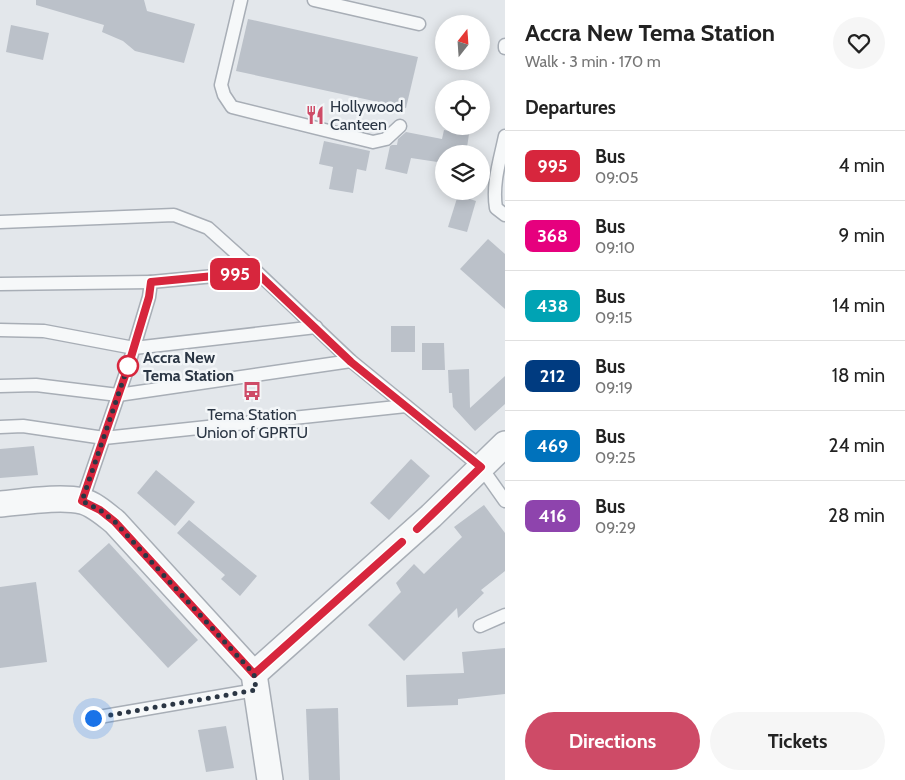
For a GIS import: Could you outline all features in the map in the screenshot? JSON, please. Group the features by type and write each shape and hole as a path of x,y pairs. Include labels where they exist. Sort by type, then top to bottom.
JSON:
{"street":[{"path":"255,682 505,444"},
{"path":"0,504 56,500 82,501 100,510 115,522 255,682 270,780"}],"lane":[{"path":"241,0 221,85 224,95 232,107 373,142 386,138 400,126"},
{"path":"314,0 419,24"},
{"path":"505,136 494,197 496,208 505,215"},
{"path":"0,222 174,215 208,228 316,327 351,362 481,467 505,501"},
{"path":"0,284 151,282 256,272"},
{"path":"82,501 134,348 149,297 151,282"},
{"path":"0,330 44,331 134,348 316,327"},
{"path":"0,386 36,385 118,395 351,362"},
{"path":"0,427 23,426 104,438 406,406"},
{"path":"480,626 505,615"},
{"path":"93,718 255,682"}],"building":[{"path":"36,0 144,0 147,11 195,24 184,63 135,51 123,41 102,32 104,25 36,5"},
{"path":"248,19 418,57 406,108 236,71"},
{"path":"11,25 49,33 43,60 6,52"},
{"path":"406,132 442,139 443,135 469,135 467,145 435,145 435,162 411,158 407,174 385,169 390,146 397,145 398,139"},
{"path":"324,141 370,151 366,171 357,169 353,193 329,189 333,167 319,164"},
{"path":"456,200 476,201 467,232 448,227"},
{"path":"488,239 505,254 505,309 460,269"},
{"path":"391,326 415,326 415,352 391,352"},
{"path":"422,343 444,343 445,370 422,370"},
{"path":"469,369 470,408 505,376 505,404 475,431 453,407 452,393 449,393 448,370"},
{"path":"34,446 38,475 0,478 0,449"},
{"path":"411,459 430,476 389,520 370,503"},
{"path":"156,470 195,502 175,526 137,493"},
{"path":"484,505 505,533 505,571 481,590 484,593 458,618 457,608 404,661 368,625 401,592 396,583 414,564 424,574 462,537 454,527"},
{"path":"189,520 257,576 240,596 221,579 225,575 177,533"},
{"path":"109,543 198,640 168,668 78,571"},
{"path":"36,582 47,662 0,668 0,587"},
{"path":"505,648 505,694 458,699 458,705 407,707 406,675 464,673 462,652"},
{"path":"338,708 340,780 309,780 306,709"},
{"path":"226,726 234,768 206,772 198,730"}],"bus line":[{"name":"995","path":"402,542 254,674 115,522 100,510 82,501 128,367 149,297 151,282 256,272 351,362 481,467 417,529"}],"place":[{"name":"Hollywood Canteen","path":"315,115"},
{"name":"Accra New Tema Station","path":"128,366"},
{"name":"Tema Station Union of GPRTU","path":"252,391"}],"route":[{"path":"93,718 256,690 254,674 115,522 100,510 82,501 128,366"}]}
